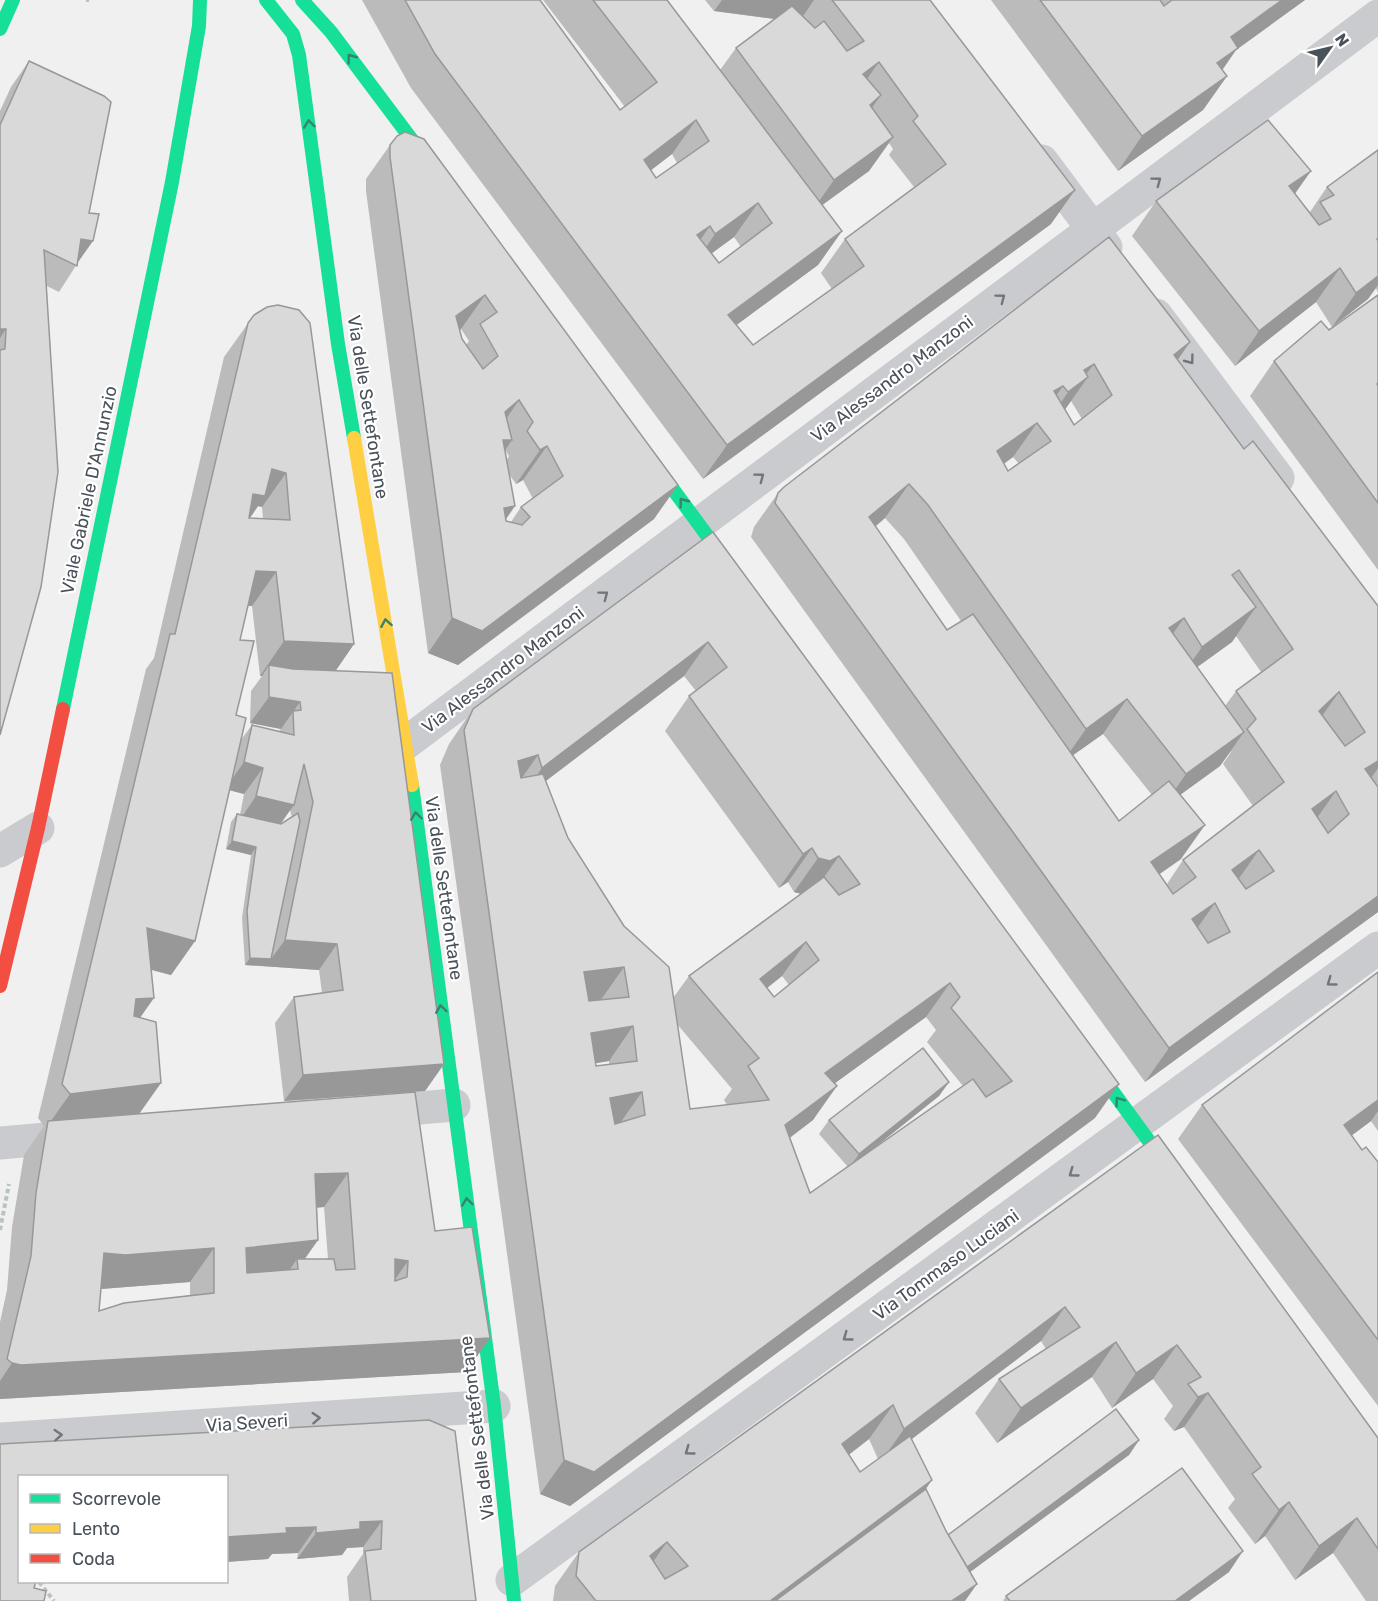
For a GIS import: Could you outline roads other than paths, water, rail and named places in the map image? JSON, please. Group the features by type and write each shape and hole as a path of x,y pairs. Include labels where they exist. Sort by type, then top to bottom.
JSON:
{"street":[{"path":"0,29 13,0"},
{"name":"Viale Gabriele D'Annunzio","path":"0,986 38,828 172,182 199,26 200,0"},
{"name":"Via delle Settefontane","path":"266,0 293,34 303,79 338,344 406,743 494,1406 513,1590"},
{"path":"302,0 320,17 443,182"},
{"name":"Via Alessandro Manzoni","path":"406,743 1378,15"},
{"path":"1021,134 1299,507"},
{"path":"635,438 741,581"},
{"path":"0,852 38,828"},
{"name":"Via Tommaso Luciani","path":"513,1590 1378,948"},
{"path":"1075,1040 1187,1193"},
{"path":"348,1114 454,1105"},
{"path":"0,1143 112,1134"},
{"name":"Via Severi","path":"0,1439 494,1406"}]}
